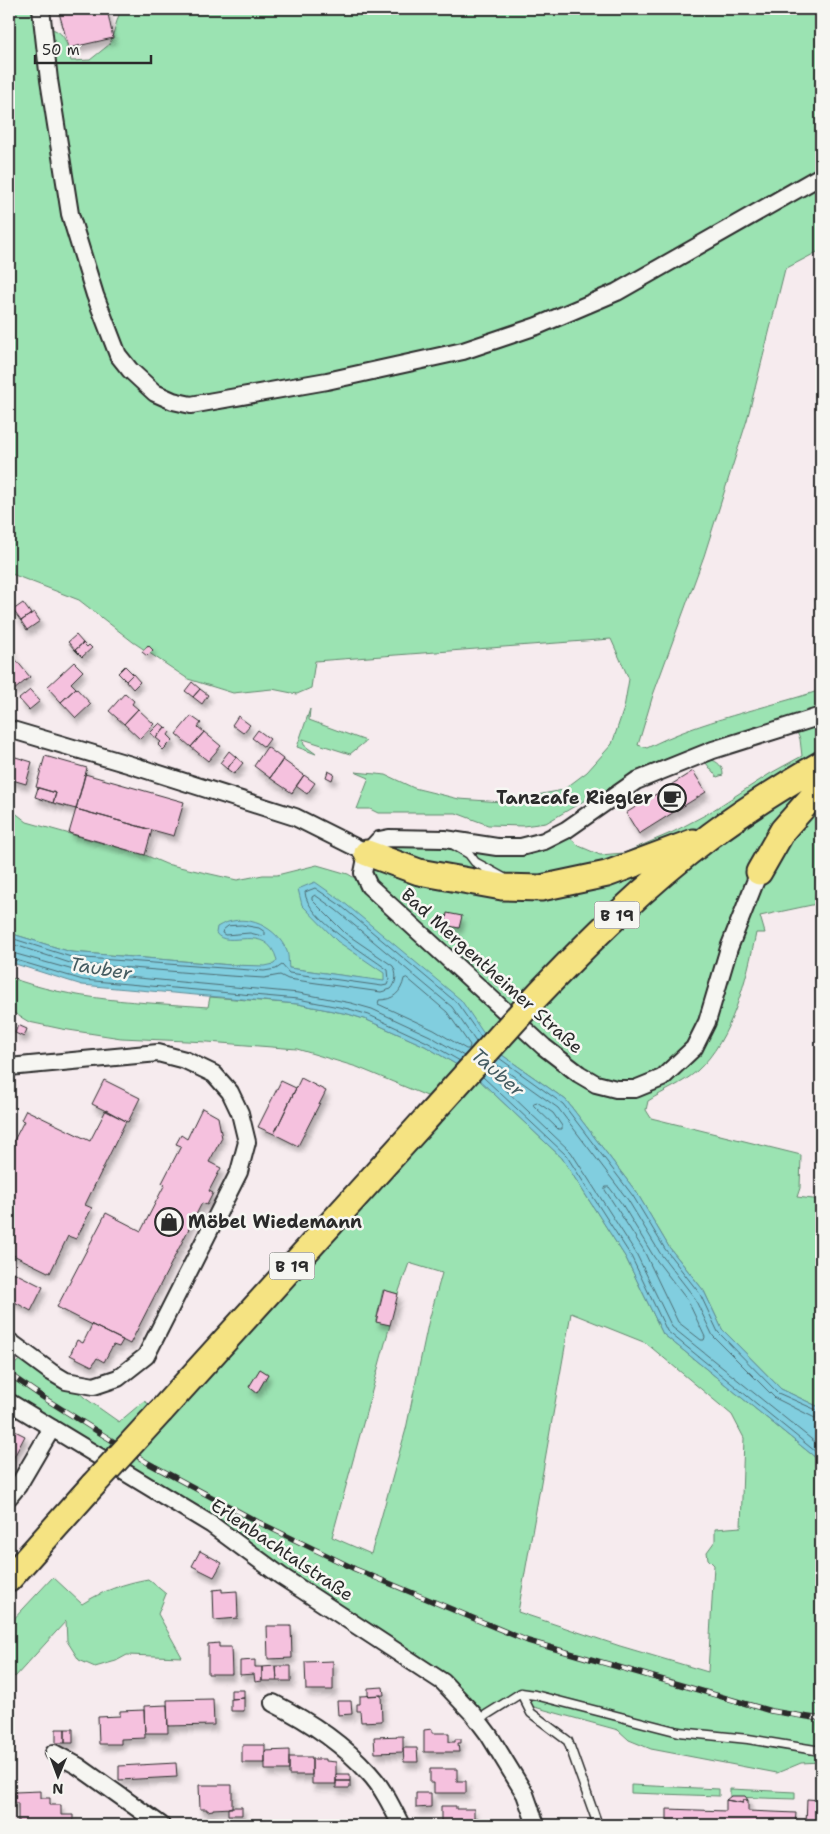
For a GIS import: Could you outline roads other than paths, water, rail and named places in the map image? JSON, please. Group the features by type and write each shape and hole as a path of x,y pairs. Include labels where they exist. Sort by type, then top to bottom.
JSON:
{"main road":[{"name":"B 19","path":"9,1579 532,1001 574,957 617,915 710,836 821,764"},
{"path":"759,872 783,830 821,787"},
{"path":"367,853 419,872 502,887 541,888 607,874 710,836"}],"street":[{"path":"41,9 48,80 70,214 95,295 118,354 130,370 155,393 173,401 191,405 327,381 463,351 538,326 617,292 819,176"},
{"path":"9,729 131,765 294,817 367,853 379,840 389,838 445,840 497,847 521,847 544,841 566,830 636,781 713,750 821,716"},
{"name":"Bad Mergentheimer Straße","path":"367,853 363,873 368,886 544,1047 579,1074 596,1084 616,1089 635,1089 662,1078 694,1048 707,1022 729,948 759,872"},
{"path":"9,1068 158,1053 185,1060 214,1074 230,1092 240,1113 247,1142 240,1172 146,1356 118,1378 94,1386 66,1381 50,1372 9,1341"},
{"name":"Erlenbachtalstraße","path":"9,1402 212,1525 282,1576 443,1682 478,1720 526,1794 536,1825"},
{"path":"9,1496 18,1486 52,1428"},
{"path":"273,1703 315,1728 352,1756 370,1774 388,1800 401,1825"},
{"path":"54,1753 78,1766 162,1825"}],"lane":[{"path":"445,840 469,854 475,862 523,888"},
{"path":"478,1720 521,1693 679,1732 748,1739 821,1751"},
{"path":"521,1693 531,1713 568,1741 598,1825"}],"water":[{"name":"Tauber","path":"315,882 342,901 461,1000 495,1050 566,1100 637,1193 669,1247 704,1291 722,1329 781,1389 821,1408 821,1462 663,1334 626,1258 562,1158 474,1075 425,1046 367,1020 348,1014 298,1004 82,985 9,962 9,930 16,935 71,952 231,965 265,966 274,964 277,960 272,948 264,942 256,939 221,938 216,933 217,927 236,920 256,923 273,932 287,951 289,968 384,981 384,973 337,941 302,905 298,889"}],"railway":[{"path":"9,1374 148,1463 258,1522 355,1569 528,1641 771,1711 821,1719"}],"place":[{"name":"Tanzcafe Riegler","path":"672,798"},
{"name":"Möbel Wiedemann","path":"169,1222"}]}
